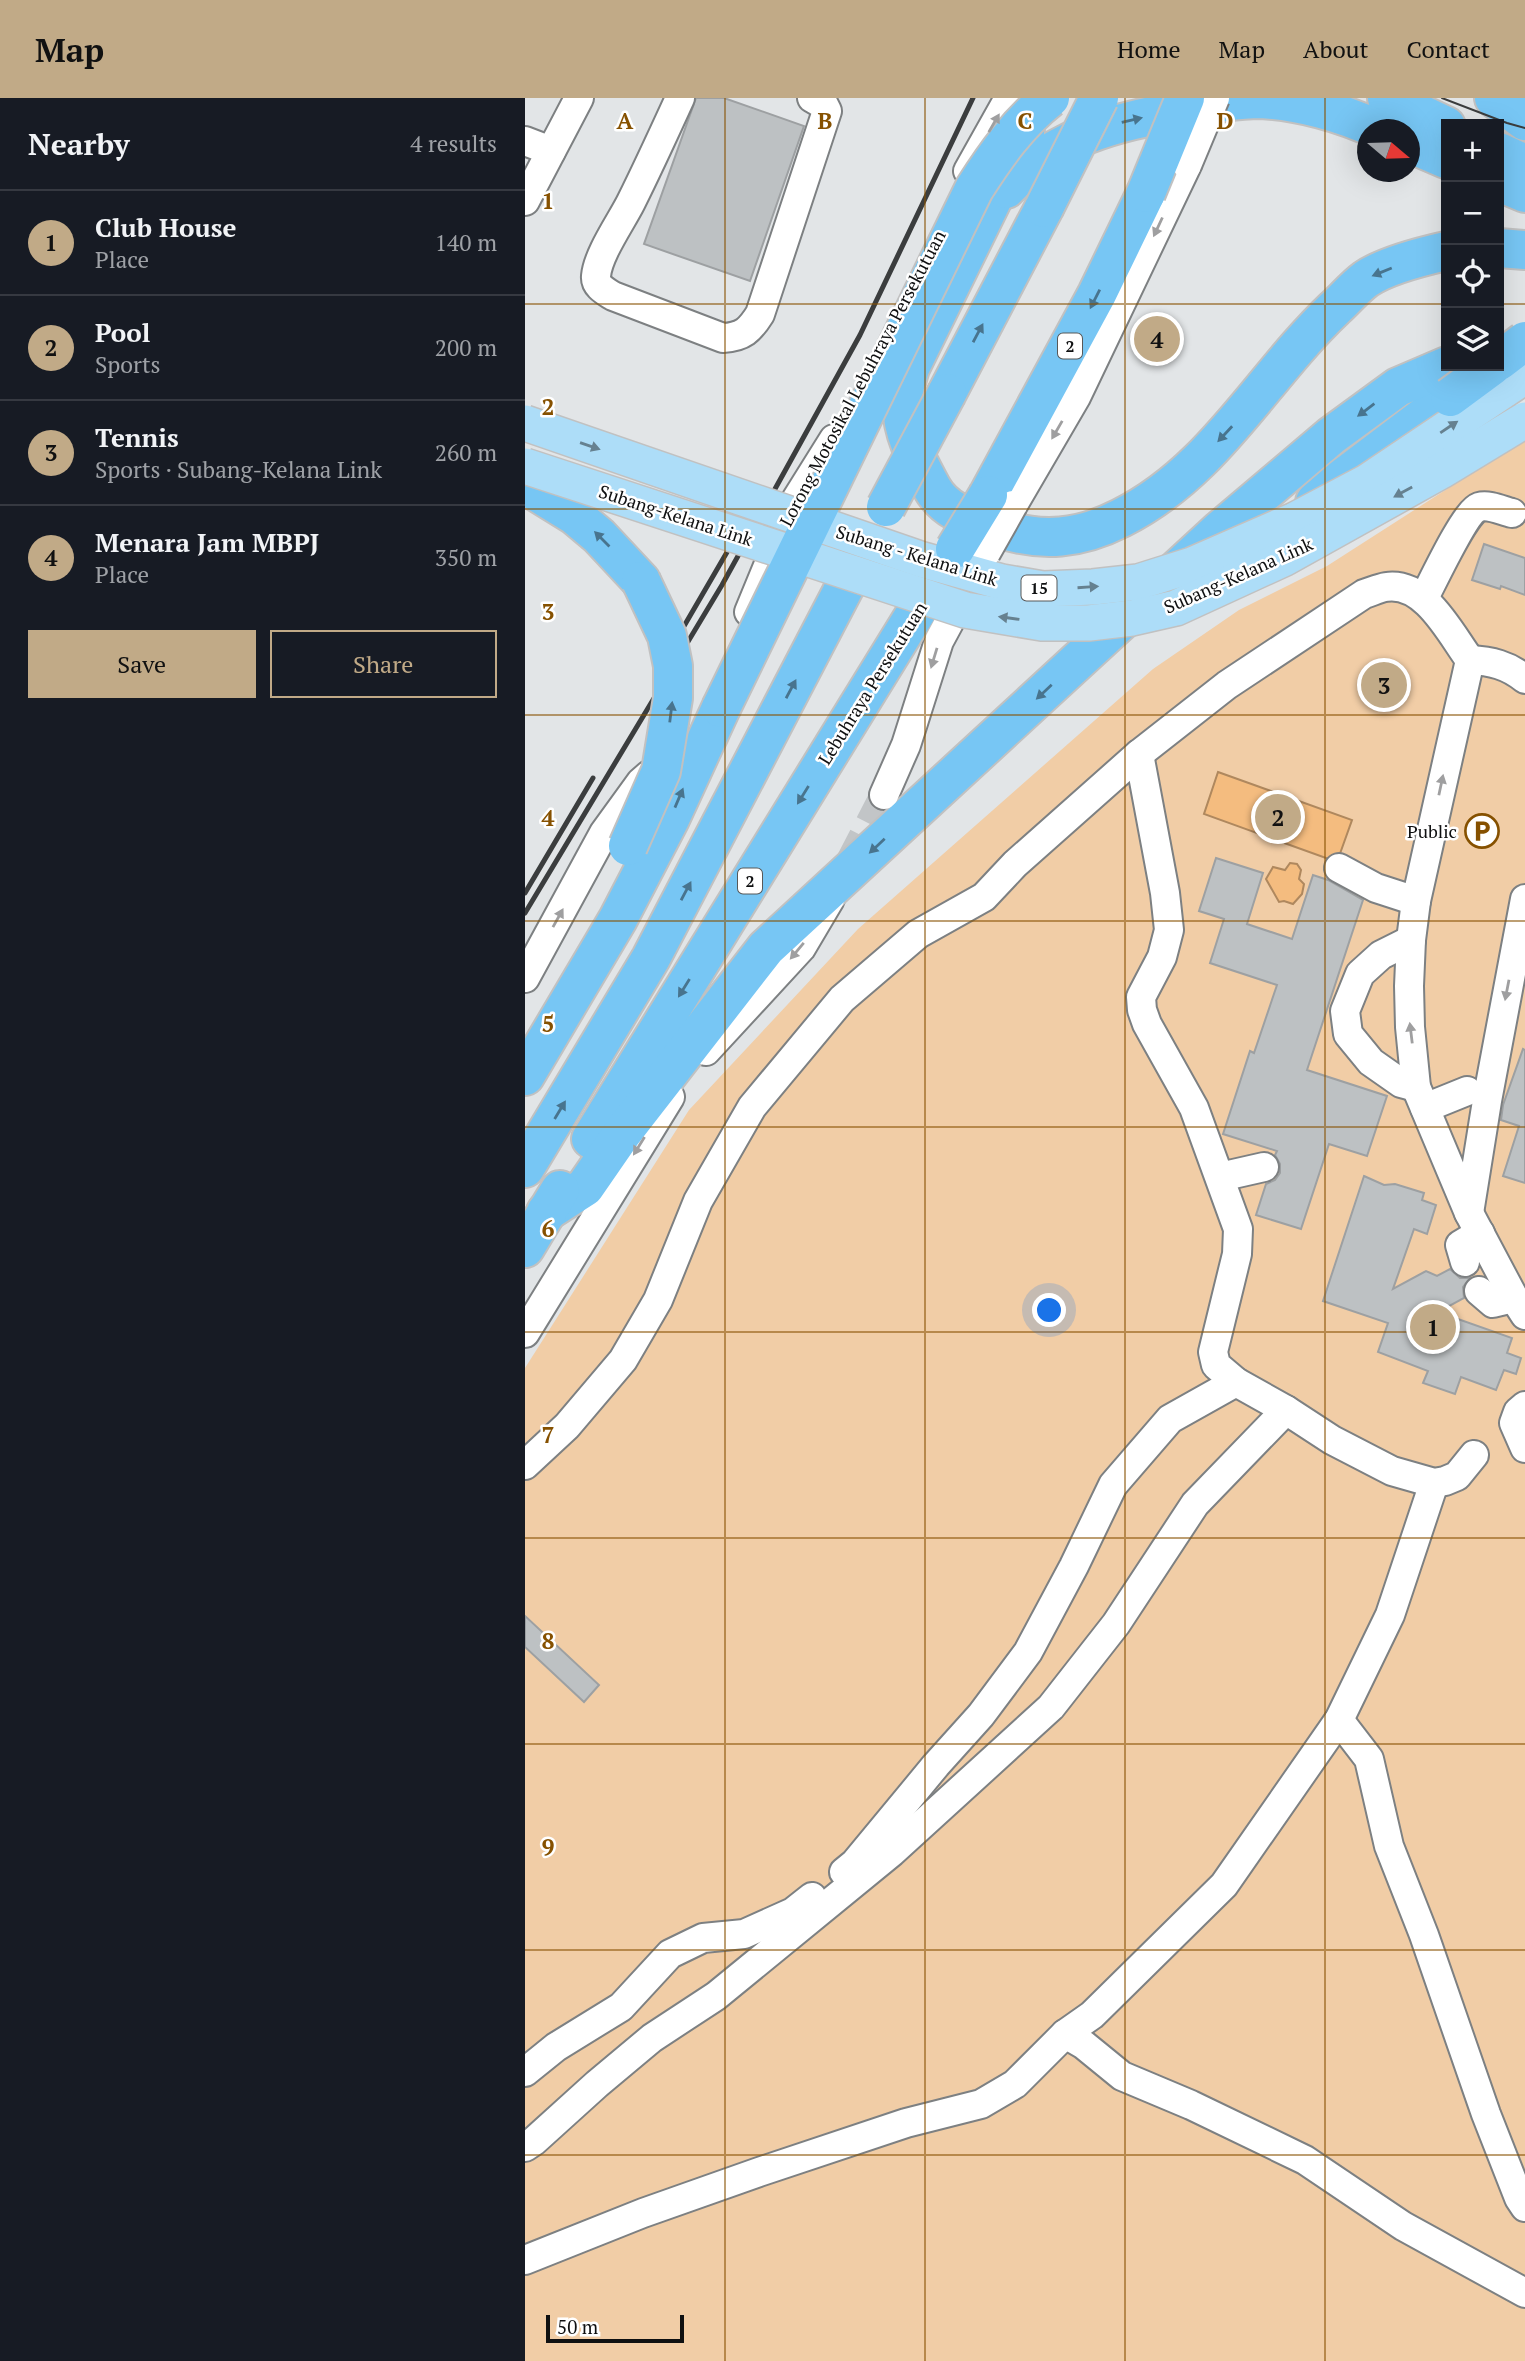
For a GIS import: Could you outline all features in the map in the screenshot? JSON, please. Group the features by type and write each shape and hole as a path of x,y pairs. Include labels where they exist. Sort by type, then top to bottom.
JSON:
{"highway":[{"path":"1042,98 910,368 902,404 907,439 935,494 956,514 1021,536 1046,538 1067,537 1102,528 1131,513 1181,481 1239,419 1308,334 1368,278 1420,256 1441,252"},
{"path":"532,1063 618,919 670,819 721,708 974,189 994,158 1034,111 1050,98"},
{"path":"525,1168 651,958 1099,98"},
{"name":"Lebuhraya Persekutuan","path":"525,1248 1000,500 1146,193 1185,98"},
{"path":"1387,98 1441,124"},
{"path":"1494,98 1525,121"},
{"path":"970,247 998,198 1047,153 1079,136 1127,120 1226,102 1260,99 1295,104 1357,120"},
{"path":"1420,148 1441,157"},
{"path":"1504,154 1525,164"},
{"path":"1504,184 1525,193"},
{"path":"1504,248 1525,250"},
{"path":"1504,349 1525,343"},
{"path":"1504,358 1525,343"},
{"path":"546,1212 585,1187 624,1132 766,948 1220,530 1332,436 1398,387 1441,369"},
{"path":"1295,520 1343,477 1485,371"},
{"path":"1220,530 1293,498 1357,448 1419,405 1508,375 1525,375"},
{"path":"525,485 574,515 599,536 641,581 667,636 673,666 673,698 661,771 628,846 549,998 532,1063"}],"main road":[{"name":"Subang - Kelana Link","path":"525,423 920,559 1002,582 1043,589 1093,587 1138,582 1213,557 1295,520 1367,482 1525,375"},
{"name":"Subang-Kelana Link","path":"525,466 965,610 1042,623 1089,623 1132,618 1176,608 1285,558 1441,471 1525,420"}],"street":[{"path":"680,98 644,177 602,258 596,275 597,283 613,296 723,338 730,338 750,330 760,314 827,111 824,105 812,98"},
{"name":"Lorong Motosikal Lebuhraya Persekutuan","path":"525,978 604,832 641,782 692,738 721,680 794,503 828,452 978,151 1009,98"},
{"path":"1000,500 1076,397 1187,165 1215,98"},
{"path":"525,201 577,99"},
{"path":"525,141 551,151"},
{"path":"921,268 938,312"},
{"path":"525,474 557,505"},
{"path":"1424,598 1466,519 1476,508 1485,506 1512,513"},
{"path":"884,795 906,745 970,551"},
{"path":"525,1465 567,1426 623,1360 658,1300 698,1201 752,1107 842,999 918,934 984,897 1015,863 1139,754 1227,685 1364,594 1386,587 1405,587 1424,598 1470,660 1490,662 1513,669 1525,679"},
{"path":"1470,660 1416,901 1411,940 1410,1027 1420,1097 1464,1172 1474,1223 1519,1306"},
{"path":"1139,754 1165,893 1169,930 1162,957 1141,997 1142,1010 1147,1024 1194,1108 1238,1229 1237,1254 1213,1352 1216,1365 1236,1382 1332,1440 1392,1471 1434,1483 1452,1479 1474,1455"},
{"path":"1339,868 1376,888 1416,901"},
{"path":"525,1333 666,1103 701,1057 801,948 833,893"},
{"path":"1464,1172 1525,899"},
{"path":"1411,940 1381,955 1360,974 1345,1011 1348,1034 1371,1062 1420,1097 1467,1091"},
{"path":"1220,1177 1264,1167"},
{"path":"582,1239 580,1214 585,1187"},
{"path":"1465,1262 1460,1245 1474,1223"},
{"path":"1479,1291 1493,1303 1519,1306"},
{"path":"525,2072 556,2048 621,2007 670,1954 703,1938 744,1934 793,1912 855,1863 981,1715 1028,1652 1074,1566 1112,1485 1170,1419 1236,1382"},
{"path":"1525,1406 1518,1412 1514,1423 1525,1448"},
{"path":"525,2147 652,2038 716,1996 892,1852 1051,1707 1116,1624 1195,1504 1286,1410"},
{"path":"525,2260 643,2213 759,2172 906,2123 981,2104 1015,2084 1065,2034 1092,2015 1224,1885 1339,1720 1390,1615 1434,1483"},
{"path":"1339,1720 1369,1759 1389,1846 1518,2198 1525,2207"},
{"path":"1065,2034 1084,2045 1122,2076 1191,2105 1305,2160 1403,2226 1525,2294"}],"shaded area":[{"path":"1525,439 1525,2361 525,2361 525,1368 689,1110 858,929 1153,669 1239,610 1327,566"},
{"path":"1218,772 1352,820 1337,862 1204,814"},
{"path":"1290,863 1297,864 1301,870 1299,879 1304,884 1302,894 1293,904 1279,902 1266,879 1273,867 1285,870"}],"building":[{"path":"696,98 724,98 804,126 750,281 644,244"},
{"path":"1157,317 1174,324 1181,341 1174,358 1157,365 1140,358 1133,341 1140,324"},
{"path":"1484,544 1525,558 1525,595 1501,586 1500,589 1472,580"},
{"path":"1216,858 1263,873 1247,924 1292,939 1313,875 1328,880 1363,900 1307,1070 1387,1096 1367,1156 1329,1144 1301,1229 1256,1215 1266,1184 1275,1180 1280,1173 1280,1164 1275,1155 1277,1151 1223,1134 1250,1051 1254,1053 1277,985 1210,963 1224,919 1199,911"},
{"path":"1523,1049 1525,1183 1503,1176 1519,1126 1501,1120 1503,1105"},
{"path":"1364,1176 1384,1185 1395,1184 1424,1193 1422,1200 1436,1205 1427,1234 1414,1229 1393,1289 1426,1271 1437,1276 1450,1269 1460,1278 1470,1278 1463,1287 1464,1298 1438,1312 1512,1338 1507,1353 1521,1358 1516,1374 1504,1370 1496,1390 1461,1377 1455,1394 1423,1383 1428,1371 1378,1352 1388,1323 1323,1301"},
{"path":"525,1616 599,1685 584,1702 525,1647"}],"tunnel":[{"path":"850,861 884,795"}],"tram line":[{"path":"1442,98 1525,128"}],"railway":[{"path":"525,913 722,585 860,335 973,98"},
{"path":"655,676 755,504"},
{"path":"525,893 593,778"}],"place":[{"name":"Menara Jam MBPJ","path":"1157,339"},
{"name":"Tennis","path":"1384,685"},
{"name":"Pool","path":"1278,817"},
{"name":"Public","path":"1482,831"},
{"name":"Club House","path":"1433,1327"}]}
